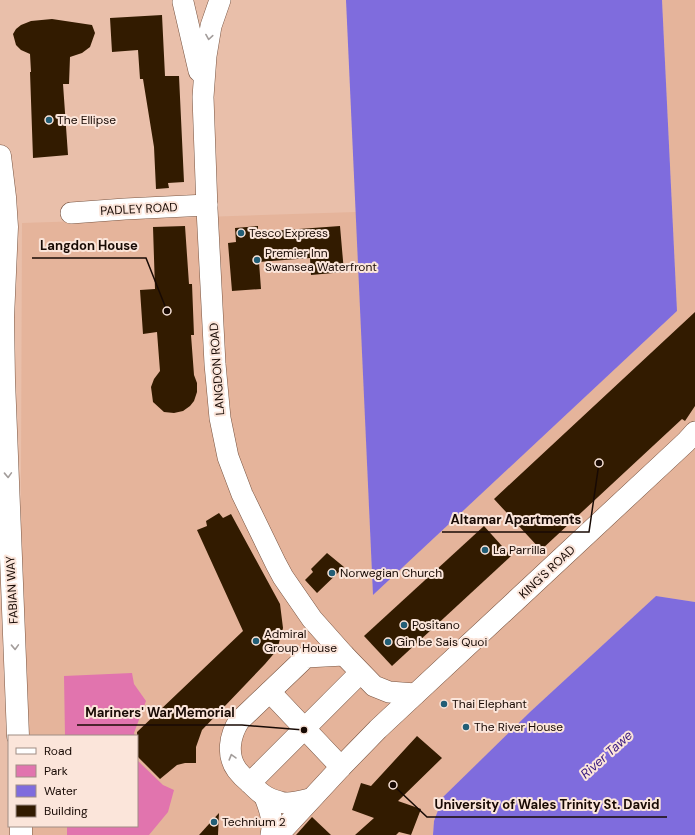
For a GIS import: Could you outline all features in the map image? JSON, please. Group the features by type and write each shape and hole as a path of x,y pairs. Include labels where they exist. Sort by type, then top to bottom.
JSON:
{"highway":[{"name":"FABIAN WAY","path":"0,156 7,227 3,318 4,380 18,735"}],"street":[{"path":"181,1 193,4 203,4 215,0"},
{"name":"LANGDON ROAD","path":"220,0 209,34 203,97 207,205 217,391 220,418 228,458 242,494 276,564 283,577 312,619 344,655"},
{"name":"LANGDON ROAD","path":"181,1 196,55 203,97"},
{"name":"PADLEY ROAD","path":"71,213 207,205"},
{"name":"KING'S ROAD","path":"278,835 310,799 378,729 695,432"},
{"path":"271,835 271,813 265,798 236,769 230,748 231,738 239,721 306,657 312,637 312,619"},
{"path":"306,657 344,655 367,679 379,701 378,729"},
{"path":"367,679 389,692 415,694"},
{"path":"250,783 305,729 367,679"},
{"path":"270,692 341,767"},
{"path":"265,798 282,803 310,799"}],"shaded area":[{"path":"662,0 695,0 695,602 656,596 530,712 443,797 434,821 433,835 20,835 20,827 138,827 138,735 20,735 22,223 356,212 373,595 677,311"}],"green space":[{"path":"132,673 134,684 146,701 134,733 135,735 65,735 64,676"},
{"path":"138,761 163,785 174,790 168,812 149,835 67,835 67,827 138,827"}],"water":[{"path":"346,0 662,0 677,311 373,595"},
{"name":"River Tawe","path":"656,596 695,602 695,835 433,835 434,821 443,797 530,712"}],"building":[{"path":"162,15 165,76 179,76 184,182 168,183 169,188 156,189 154,147 143,79 140,79 138,50 112,52 110,18"},
{"name":"The Ellipse","path":"52,19 92,25 95,33 90,47 82,53 70,57 69,84 63,84 68,155 33,158 30,54 21,50 16,45 13,34 21,25 31,21"},
{"path":"185,226 189,284 192,284 194,335 191,335 194,375 197,383 197,392 194,401 190,406 183,411 174,413 164,412 153,402 151,387 154,379 160,371 157,332 143,334 140,290 155,289 153,227"},
{"name":"Premier Inn Swansea Waterfront","path":"258,226 258,232 340,226 344,272 311,275 310,258 259,262 261,289 232,291 228,243 236,242 235,228"},
{"path":"695,312 695,406 685,421 682,419 541,550 494,499"},
{"name":"Admiral Group House","path":"219,513 223,518 231,514 280,604 283,628 277,650 202,730 196,747 196,763 177,765 160,779 138,757 137,732 243,631 197,530 207,526 206,521"},
{"path":"484,526 511,556 392,666 364,636"},
{"name":"Norwegian Church","path":"327,553 344,567 317,593 305,580 313,572 311,569"},
{"path":"417,736 442,758 398,801 421,809 411,835 399,832 396,835 355,835 374,818 352,810 361,783 371,786"},
{"name":"Technium 2","path":"219,813 218,835 199,835"},
{"path":"312,817 331,835 296,835"}],"place":[{"name":"The Ellipse","path":"49,120"},
{"name":"Tesco Express","path":"241,233"},
{"name":"Premier Inn Swansea Waterfront","path":"257,260"},
{"name":"Langdon House","path":"167,311"},
{"name":"Altamar Apartments","path":"599,463"},
{"name":"La Parrilla","path":"485,550"},
{"name":"Norwegian Church","path":"332,573"},
{"name":"Positano","path":"404,625"},
{"name":"Admiral Group House","path":"256,641"},
{"name":"Gin be Sais Quoi","path":"388,642"},
{"name":"Thai Elephant","path":"444,704"},
{"name":"The River House","path":"466,727"},
{"name":"Mariners' War Memorial","path":"304,730"},
{"name":"University of Wales Trinity St. David","path":"393,785"},
{"name":"Technium 2","path":"214,822"}]}
